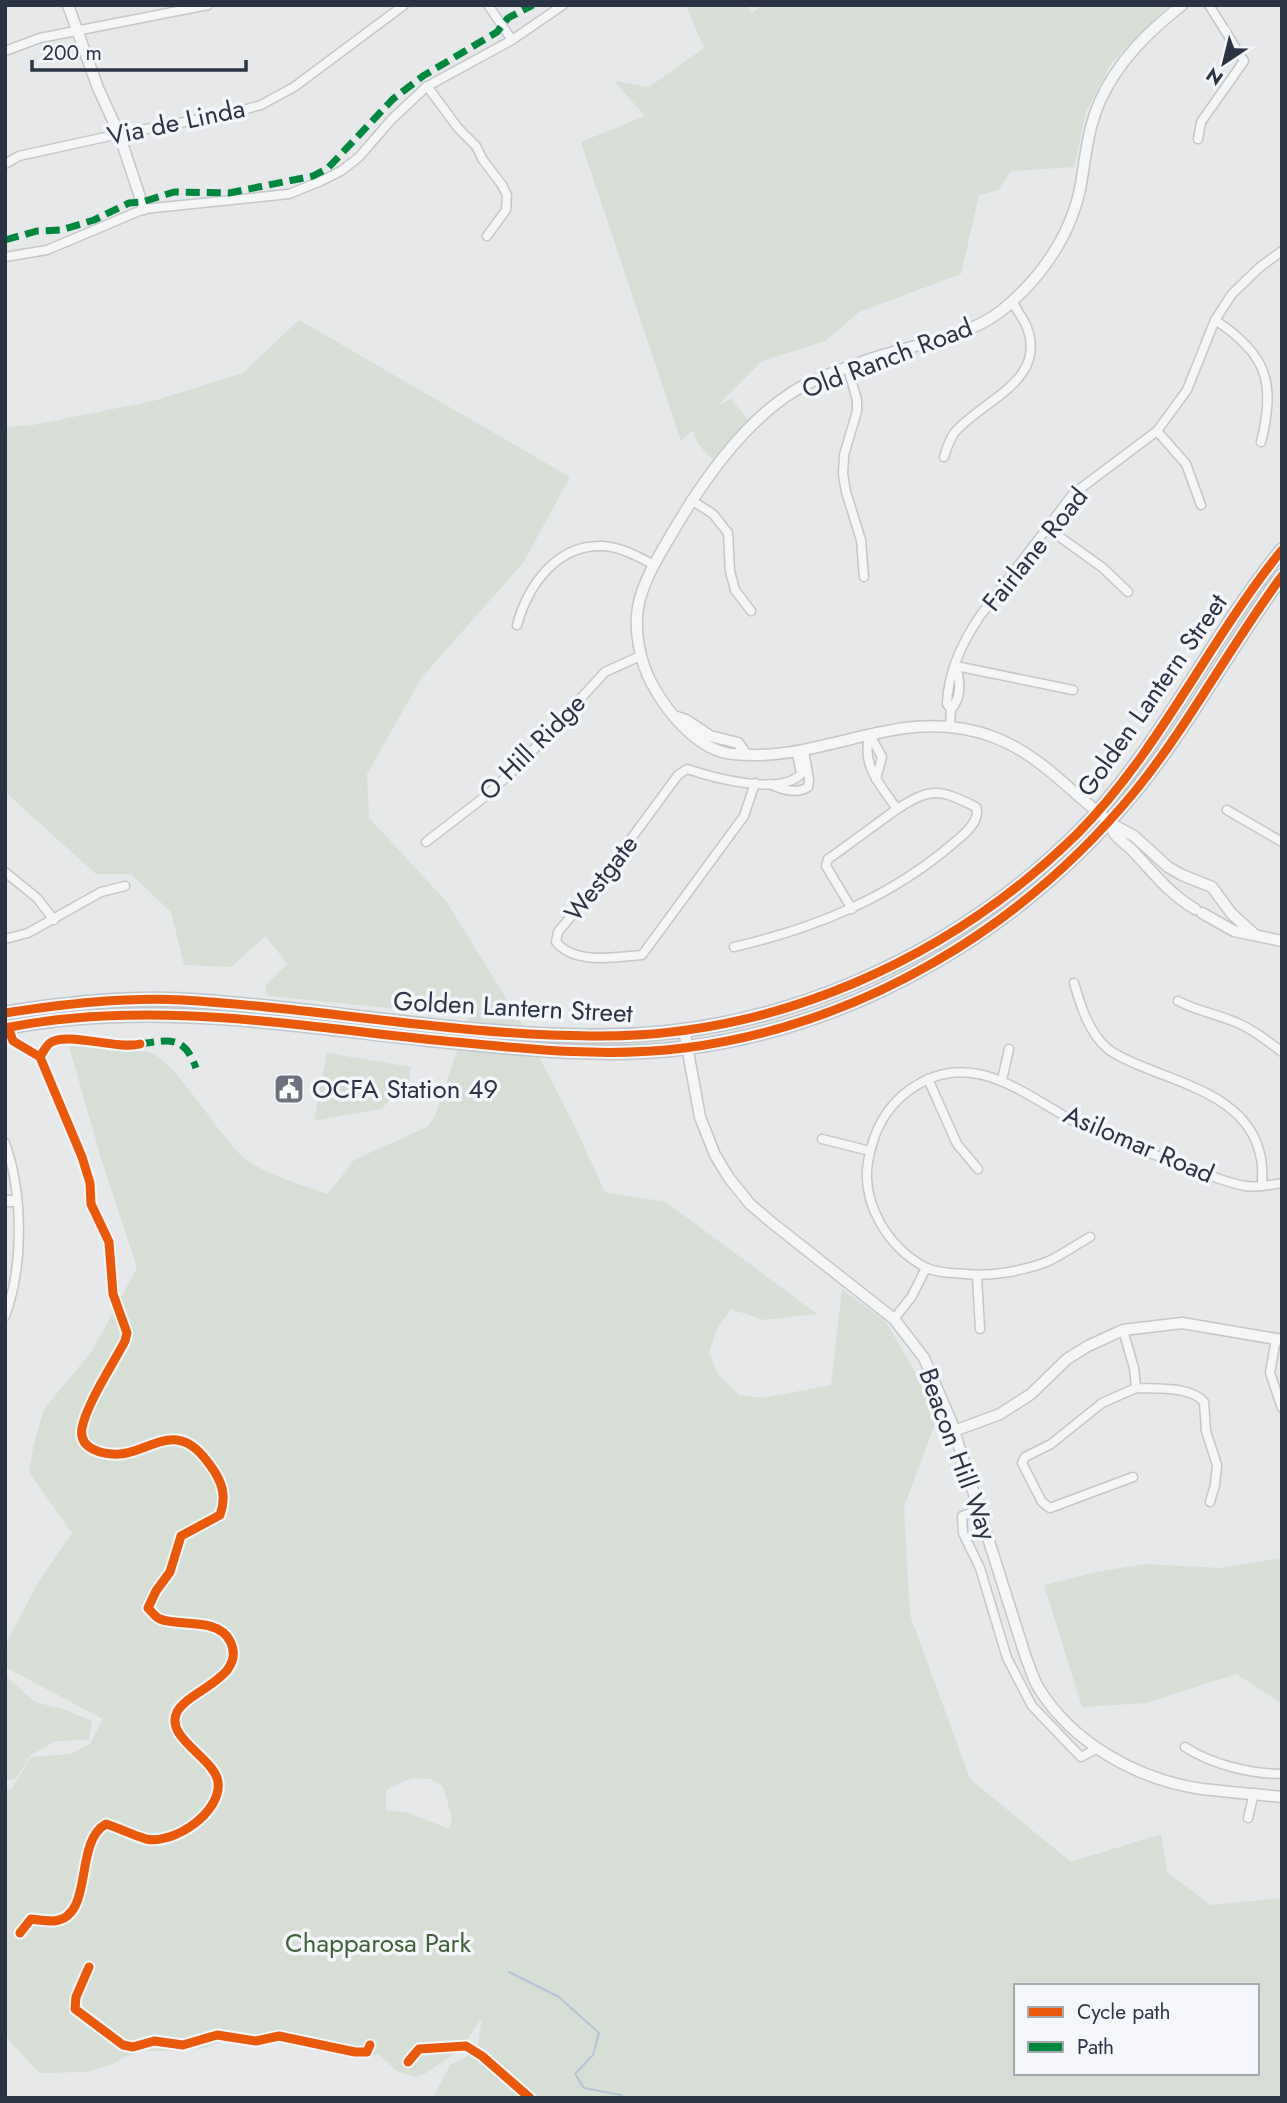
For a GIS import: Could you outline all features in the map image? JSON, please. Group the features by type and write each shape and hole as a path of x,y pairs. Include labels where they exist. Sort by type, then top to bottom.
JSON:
{"main road":[{"name":"Golden Lantern Street","path":"5,1013 96,1002 183,1000 531,1034 604,1036 646,1035 684,1030 774,1012 865,979 900,963 971,921 1015,889 1078,832 1135,766 1240,604 1282,550"},
{"name":"Golden Lantern Street","path":"5,1028 78,1016 175,1015 297,1024 523,1049 604,1052 687,1048 732,1039 823,1014 866,997 930,965 1017,909 1061,870 1108,822 1165,752 1248,622 1282,576"}],"street":[{"path":"68,5 98,88 119,134 144,209"},
{"path":"5,51 40,38 208,5"},
{"name":"Via de Linda","path":"5,164 19,156 228,114 261,104 293,87 404,5"},
{"path":"488,5 512,40"},
{"path":"5,257 47,250 144,209 289,194 321,181 341,171 359,157 391,120 427,86 512,40 563,5"},
{"name":"Old Ranch Road","path":"1108,822 1039,762 1017,748 990,736 950,726 910,726 777,756 745,753 738,743 710,736 677,717 663,703 640,656 638,609 644,586 654,565 691,500 721,457 765,414 812,381 872,358 958,333 997,314 1049,261 1066,230 1078,197 1090,127 1111,79 1143,38 1182,5"},
{"path":"1198,139 1201,122 1244,61 1209,5"},
{"path":"427,86 458,128 477,146 483,160 508,195 506,209 487,236"},
{"name":"Fairlane Road","path":"950,726 951,709 955,705 960,682 956,666 975,624 1073,494 1157,431 1186,390 1215,320 1232,294 1260,267 1282,251"},
{"path":"944,457 955,433 988,402 1013,386 1027,367 1031,354 1030,340 1025,324 1012,301"},
{"path":"1215,320 1236,334 1257,357 1268,383 1267,416 1261,442"},
{"path":"848,368 857,400 857,411 844,456 843,474 861,540 864,577"},
{"path":"1157,431 1186,464 1201,505"},
{"path":"691,500 713,514 728,533 730,571 735,590 751,611"},
{"path":"1046,527 1103,568 1128,592"},
{"path":"517,625 523,603 536,584 553,562 567,554 603,546 616,548 654,565"},
{"name":"O Hill Ridge","path":"426,842 487,795 523,761 605,672 640,656"},
{"path":"956,666 1073,690"},
{"path":"870,735 882,754 876,779"},
{"path":"870,735 867,750 870,767 897,809"},
{"name":"Westgate","path":"755,783 744,816 642,956 599,959 563,950 556,942 558,932 605,875 678,775 687,769 726,782 792,782 801,774 800,752"},
{"name":"Westgate","path":"771,784 781,789 802,791 808,787 809,779 800,752"},
{"path":"870,767 881,765"},
{"path":"734,947 789,933 852,909 892,889 939,856 974,824 978,809 940,792 918,796 834,855 826,866 852,909"},
{"path":"1227,810 1282,842"},
{"path":"1108,822 1116,836 1134,852 1163,886 1198,911 1234,931 1282,941"},
{"path":"1108,822 1134,836 1168,867 1212,887 1231,913 1254,934"},
{"path":"5,872 37,898 54,920"},
{"path":"5,939 28,933 101,892 125,887"},
{"path":"1074,984 1083,1016 1108,1048 1139,1066 1205,1092 1233,1108 1252,1131 1261,1159 1262,1186"},
{"path":"1178,1001 1256,1032 1282,1052"},
{"name":"Beacon Hill Way","path":"684,1030 704,1129 729,1178 750,1204 771,1222 894,1319 924,1359 940,1391 954,1431 1037,1685 1058,1713 1075,1730 1123,1764 1200,1789 1282,1797"},
{"path":"1002,1080 1009,1049"},
{"name":"Asilomar Road","path":"1090,1237 1045,1263 977,1276 926,1268 897,1247 880,1224 866,1181 877,1127 886,1112 899,1099 928,1079 948,1072 966,1072 1002,1080 1092,1130 1225,1180 1245,1186 1282,1183"},
{"path":"928,1079 957,1144 978,1169"},
{"path":"822,1139 870,1151"},
{"path":"5,1143 14,1174 11,1201 18,1257 11,1299 5,1316"},
{"path":"894,1319 912,1296 926,1268"},
{"path":"977,1276 980,1329"},
{"path":"954,1431 1000,1414 1031,1394 1068,1359 1088,1346 1123,1330 1182,1323 1279,1340 1270,1373 1282,1408"},
{"path":"1123,1330 1134,1368 1136,1388"},
{"path":"1133,1477 1050,1508 1042,1502 1022,1464 1026,1457 1051,1444 1102,1403 1136,1388 1188,1393 1202,1399 1206,1431 1217,1465 1210,1502"},
{"path":"979,1510 962,1516 963,1533 980,1568 1007,1658 1032,1706 1081,1757 1098,1748"},
{"path":"1185,1747 1212,1761 1270,1774 1282,1774"},
{"path":"1248,1818 1254,1793"}],"green space":[{"path":"686,5 746,5 752,13 763,5 1169,5 1111,63 1086,112 1074,167 1011,171 998,190 979,195 961,274 859,312 825,341 762,361 717,406 731,399 749,421 712,459 698,443 693,430 681,441 581,142 645,116 614,81 649,87 704,48"},
{"name":"Chapparosa Park","path":"299,320 570,477 523,563 422,677 367,774 369,818 446,901 524,1027 605,1192 666,1202 817,1314 764,1320 731,1309 718,1327 709,1352 717,1373 739,1395 763,1398 831,1385 842,1289 886,1322 939,1413 904,1507 910,1615 970,1779 1071,1862 1161,1834 1167,1872 1211,1905 1282,1898 1282,2098 433,2098 450,2065 477,2051 482,2018 460,2050 424,2074 414,2077 397,2071 378,2054 343,2055 275,2040 266,2043 225,2041 205,2048 142,2051 111,2065 86,2072 40,2073 11,2043 5,2033 5,1788 11,1790 31,1757 71,1754 90,1744 103,1719 5,1667 5,1645 39,1581 72,1533 29,1472 44,1409 92,1351 137,1268 100,1155 69,1046 142,1051 161,1059 248,1161 277,1176 328,1194 354,1160 427,1127 435,1116 469,1016 268,996 265,986 287,964 266,936 231,967 184,965 171,912 131,874 96,874 5,792 5,427 33,425 153,401 243,373","holes":["412,1778 430,1779 443,1786 452,1818 449,1829 409,1813 386,1810 386,1790"]},
{"path":"327,1053 411,1067 409,1082 381,1109 314,1121"},
{"path":"1282,1558 1282,1703 1236,1674 1146,1703 1082,1707 1044,1585 1145,1564 1220,1568"},
{"path":"5,1675 35,1702 66,1710 92,1721 89,1740 56,1741 31,1755 16,1778 5,1781"}],"waterway":[{"path":"509,1972 559,1997 599,2033 593,2055 575,2074 584,2088 621,2095 622,2098"}],"marked path":[{"path":"5,240 37,231 61,230 94,220 129,203 142,202 174,192 229,193 313,176 328,168 393,99 423,76 497,32 508,18 533,5"},
{"path":"140,1044 175,1042 186,1050 196,1068"}],"cycle path":[{"path":"5,1013 94,1002 183,1000 488,1031 590,1036 658,1033 725,1023 790,1007 854,983 915,954 973,919 1027,878 1078,833 1134,766 1282,550"},
{"path":"5,1028 110,1016 215,1017 522,1048 619,1052 684,1048 750,1036 814,1017 875,993 934,962 990,926 1043,885 1091,840 1156,764 1282,576"},
{"path":"8,1027 13,1041 40,1057 82,1157 90,1183 91,1204 109,1242 113,1294 127,1333 89,1407 82,1428 84,1441 99,1452 120,1454 162,1441 177,1440 192,1446 210,1465 222,1489 220,1515 181,1536 170,1572 148,1608 160,1619 217,1629 230,1641 233,1653 231,1664 224,1673 183,1704 175,1721 183,1739 209,1765 218,1782 217,1793 204,1815 182,1832 157,1840 146,1839 106,1824 96,1833 90,1846 75,1907 67,1916 54,1921 31,1919 20,1933"},
{"path":"40,1057 49,1044 58,1040 140,1044"},
{"path":"89,1967 76,1997 75,2009 123,2045 133,2047 154,2041 183,2045 217,2035 256,2041 279,2036 355,2052 367,2052 370,2045"},
{"path":"408,2062 419,2049 466,2046 482,2056 530,2098"}],"place":[{"name":"OCFA Station 49","path":"289,1089"}]}
